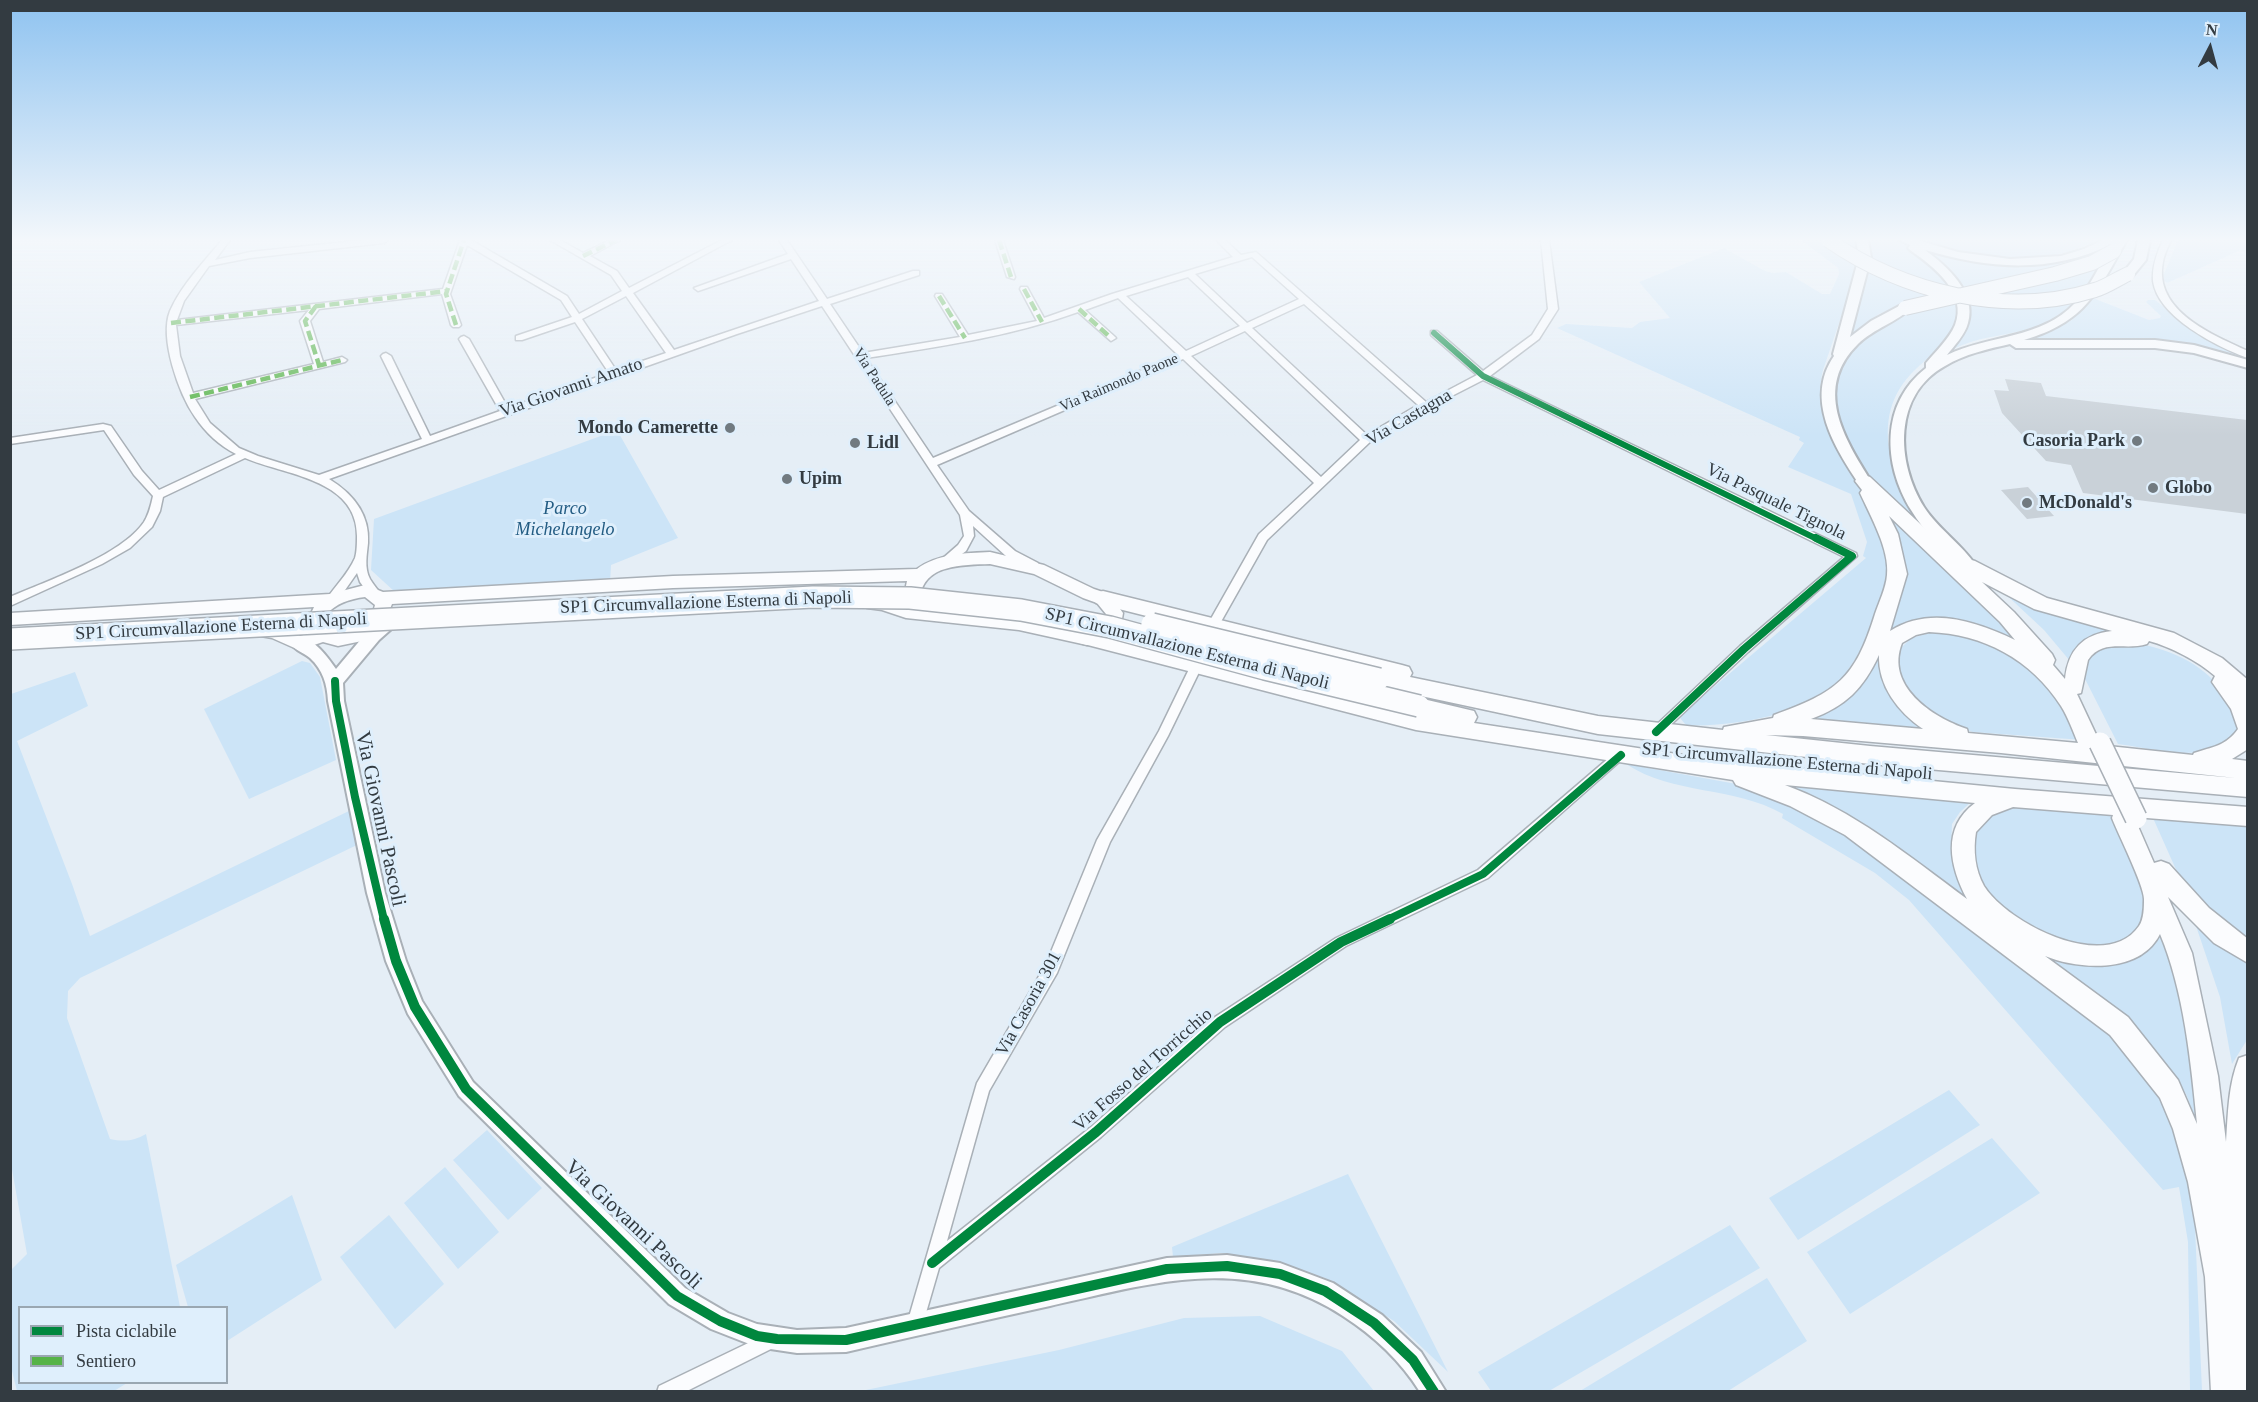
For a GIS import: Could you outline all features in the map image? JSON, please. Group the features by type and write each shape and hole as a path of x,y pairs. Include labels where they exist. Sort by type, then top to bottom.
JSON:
{"highway":[{"path":"1864,481 2033,644 2073,695"},
{"path":"1692,736 1741,732 1767,726 1812,710 1840,695 1859,675 1878,637 1897,574 1889,534 1864,481"},
{"path":"1968,566 2041,604 2167,638 2215,664 2247,693"},
{"path":"1968,566 2042,642 2062,666 2094,743 2192,955 2211,1031 2235,1216 2247,1392"},
{"name":"SP1 Circumvallazione Esterna di Napoli","path":"10,627 508,598 815,585 908,588 1014,596 1096,611 1379,679 1598,725 1870,755 2247,788"},
{"name":"SP1 Circumvallazione Esterna di Napoli","path":"10,639 790,598 909,598 1021,610 1110,627 1265,669 1563,738 1673,753 2243,815"},
{"path":"1103,598 1376,665 1461,690 1496,705"},
{"path":"2001,744 1952,733 1922,717 1906,703 1894,685 1889,665 1889,651 1893,640 1903,632 1918,627 1934,626 1966,629 1986,635 2021,652 2042,667 2073,695"},
{"path":"2073,695 2078,659 2089,645 2104,639 2124,637 2147,641 2197,662 2219,678 2234,696 2245,716 2247,729 2241,743 2226,755 2175,763"},
{"path":"1087,638 1416,722 1621,755 1716,769 2015,798 2243,815"},
{"path":"1767,726 2001,744 2247,770"},
{"path":"1673,753 1798,799 1853,828 2119,1026 2169,1089 2186,1129 2202,1182 2219,1275"},
{"path":"2015,798 1991,804 1979,811 1970,820 1961,846 1963,861 1975,892 1986,907 2019,933 2076,954 2112,955 2138,943 2146,936 2154,916 2158,882"},
{"path":"2158,882 2180,952 2205,1076 2220,1203 2219,1275 2226,1392"},
{"path":"2158,882 2224,939 2247,952"},
{"path":"2235,1216 2242,1097 2247,1067"}],"main road":[{"path":"1852,305 1829,382 1828,393 1832,425 1839,444 1864,481"},
{"path":"1837,361 1858,336 1878,322 1905,308 1916,305"},
{"path":"1929,369 1962,325 1962,305"},
{"path":"1968,566 1933,531 1916,507 1904,483 1896,455 1895,434 1901,407 1920,376 1929,369 1962,353 2040,331 2062,320 2081,305"},
{"path":"1997,344 2129,343 2176,346 2213,353 2247,364"},
{"path":"332,600 317,616 315,624 317,631 330,639 340,639 377,626 781,603 882,604 906,612 1019,624 1087,638 1103,634 1112,625 1115,613 1111,605 1103,598 1089,594 1038,569 990,558 946,562 920,575 913,582 910,590 911,600 922,609 939,615"},
{"path":"10,619 332,600 354,592 378,596 673,582 920,575"},
{"path":"10,645 262,630 275,632 299,642 316,654 335,681 377,626 383,610 378,596"},
{"path":"299,642 325,635"},
{"path":"316,654 325,635"},
{"name":"Via Giovanni Pascoli","path":"335,681 336,701 376,893 396,961 415,1007 465,1089 677,1296 706,1315 736,1330 771,1339 806,1342 846,1340 1167,1269 1227,1266 1280,1274 1325,1291 1374,1323 1413,1360 1434,1392"}],"street":[{"path":"179,305 171,323 174,354 198,413 226,442 245,454 319,478 346,497 357,511 363,525 364,578 378,596"},
{"path":"171,323 321,305"},
{"path":"450,305 456,325"},
{"path":"569,305 614,374"},
{"path":"519,338 577,318 600,305"},
{"path":"637,305 672,354"},
{"name":"Via Giovanni Amato","path":"319,478 505,411 815,305"},
{"name":"Via Padula","path":"827,305 965,514 1011,554 1038,569"},
{"path":"945,305 965,338"},
{"path":"1033,305 1042,322"},
{"path":"861,356 1042,322 1089,305"},
{"path":"1131,305 1320,482"},
{"path":"1223,305 1366,440"},
{"name":"Via Raimondo Paone","path":"932,464 1183,356 1292,305"},
{"path":"1311,305 1425,406"},
{"name":"Via Castagna","path":"1214,624 1263,537 1320,482 1366,440 1483,376 1536,337 1553,309 1553,305"},
{"path":"2170,305 2188,323 2247,356"},
{"path":"316,306 305,321 319,365"},
{"path":"1079,309 1111,338"},
{"path":"1434,333 1483,376"},
{"path":"464,339 505,411"},
{"path":"386,356 427,439"},
{"path":"190,397 342,360"},
{"name":"Via Pasquale Tignola","path":"1483,376 1852,556 1744,649 1656,732"},
{"path":"10,441 107,428 138,473 158,495 158,505 151,520 131,542 117,552 10,602"},
{"path":"158,495 245,454"},
{"path":"946,562 962,548 969,536 965,514"},
{"path":"332,600 345,584 362,555"},
{"name":"Via Casoria 301","path":"915,1324 982,1088 1053,968 1104,840 1164,733 1196,666"},
{"name":"Via Fosso del Torricchio","path":"932,1263 1096,1132 1220,1022 1341,942 1483,874 1621,755"},
{"path":"665,1392 771,1339"}],"green space":[{"path":"1659,305 1845,305 1823,370 1820,390 1822,408 1834,442 1863,491 1879,525 1889,555 1889,580 1861,649 1844,675 1830,690 1817,699 1782,713 1741,722 1702,725 1686,725 1680,718 1683,713 1866,558 1863,556 1867,542 1851,494 1788,467 1804,443 1799,440 1800,437 1557,328 1566,324 1632,328 1640,322 1670,318"},
{"path":"1855,305 1902,305 1879,314 1849,339"},
{"path":"1906,305 1957,305 1958,308 1957,320 1949,336 1910,375 1897,394 1890,415 1888,436 1891,458 1898,479 1907,500 1931,537 1869,475 1856,458 1846,439 1839,418 1836,387 1843,361 1865,336"},
{"path":"1965,305 2072,305 2055,319 2040,325 1964,344 1950,351"},
{"path":"2086,305 2112,305 2149,320 2161,316 2150,305 2162,305 2199,334 2247,360 2192,346 2164,343 2108,340 2023,340 2072,320"},
{"name":"Parco Michelangelo","path":"617,430 678,538 611,565 610,583 395,592 371,570 374,519"},
{"path":"1878,502 2031,649 1938,620 1882,652 1931,731 1806,719 1843,697 1901,588"},
{"path":"2000,589 2136,633 2088,640 2074,652 2070,661 2044,630"},
{"path":"1938,631 1971,634 2040,669 2083,740 1973,732 1934,719 1898,681 1895,654 1911,638"},
{"path":"2135,643 2183,658 2213,680 2224,694 2239,724 2232,738 2220,747 2204,752 2187,753 2118,744 2083,675 2088,656 2099,647"},
{"path":"302,661 310,663 320,677 336,760 249,799 204,709"},
{"path":"75,672 88,706 17,741 90,936 351,810 359,844 80,978 68,991 67,1018 110,1139 129,1140 146,1134 180,1306 18,1306 18,1384 125,1384 114,1391 17,1391 11,1367 10,1271 27,1254 10,1158 11,694"},
{"path":"1626,764 1742,785 1820,813 2117,1030 2164,1090 2193,1180 2202,1391 2190,1391 2188,1242 2179,1187 2163,1190 1909,900 1875,873 1782,818 1783,814 1764,805 1663,781"},
{"path":"1773,782 1973,800 1960,812 1952,824 1951,849 1957,868 2008,928 2131,958 2150,949 2162,935 2181,992 2202,1135 2186,1094 2171,1072"},
{"path":"2007,805 2116,813 2152,897 2145,932 2099,950 2033,931 1989,895 1971,864 1973,826"},
{"path":"2153,818 2228,822 2247,826 2247,943 2186,892"},
{"path":"2194,920 2247,954 2247,1040 2232,1064 2220,997"},
{"path":"1949,1090 1980,1125 1798,1240 1769,1198"},
{"path":"487,1130 542,1188 508,1220 453,1160"},
{"path":"1992,1138 2040,1193 1850,1314 1807,1252"},
{"path":"445,1167 499,1232 458,1269 404,1203"},
{"path":"1348,1174 1448,1372 1394,1321 1325,1278 1265,1260 1221,1253 1173,1257 1172,1247"},
{"path":"292,1195 322,1280 228,1340 228,1306 188,1306 176,1265"},
{"path":"389,1215 444,1284 395,1329 340,1257"},
{"path":"1730,1225 1760,1268 1549,1391 1491,1391 1478,1372"},
{"path":"1767,1278 1807,1341 1728,1391 1580,1391"},
{"path":"1260,1316 1342,1351 1374,1391 861,1391 1059,1350 1184,1318"}],"building":[{"name":"Casoria Park","path":"2005,379 2041,383 2046,396 2247,420 2247,514 2083,493 2071,465 2046,461 2002,413 1994,390 2009,391"},
{"name":"McDonald's","path":"2028,487 2054,516 2027,519 2001,490"}],"marked path":[{"path":"171,323 323,305"},
{"path":"450,305 456,325"},
{"path":"945,305 965,338"},
{"path":"1033,305 1042,322"},
{"path":"316,306 305,321 319,365"},
{"path":"1079,309 1111,338"},
{"path":"190,397 342,360"}],"cycle path":[{"path":"1434,333 1483,376 1852,556 1744,649 1656,732"},
{"path":"335,681 336,701 376,893 396,961 415,1007 466,1089 677,1296 720,1321 757,1336 797,1341 846,1340 1167,1269 1227,1266 1280,1274 1325,1291 1374,1323 1413,1360 1434,1392"},
{"path":"932,1263 1096,1132 1220,1022 1341,942 1483,874 1621,755"}],"place":[{"name":"Mondo Camerette","path":"730,428"},
{"name":"Casoria Park","path":"2137,441"},
{"name":"Lidl","path":"855,443"},
{"name":"Upim","path":"787,479"},
{"name":"Globo","path":"2153,488"},
{"name":"McDonald's","path":"2027,503"}]}
